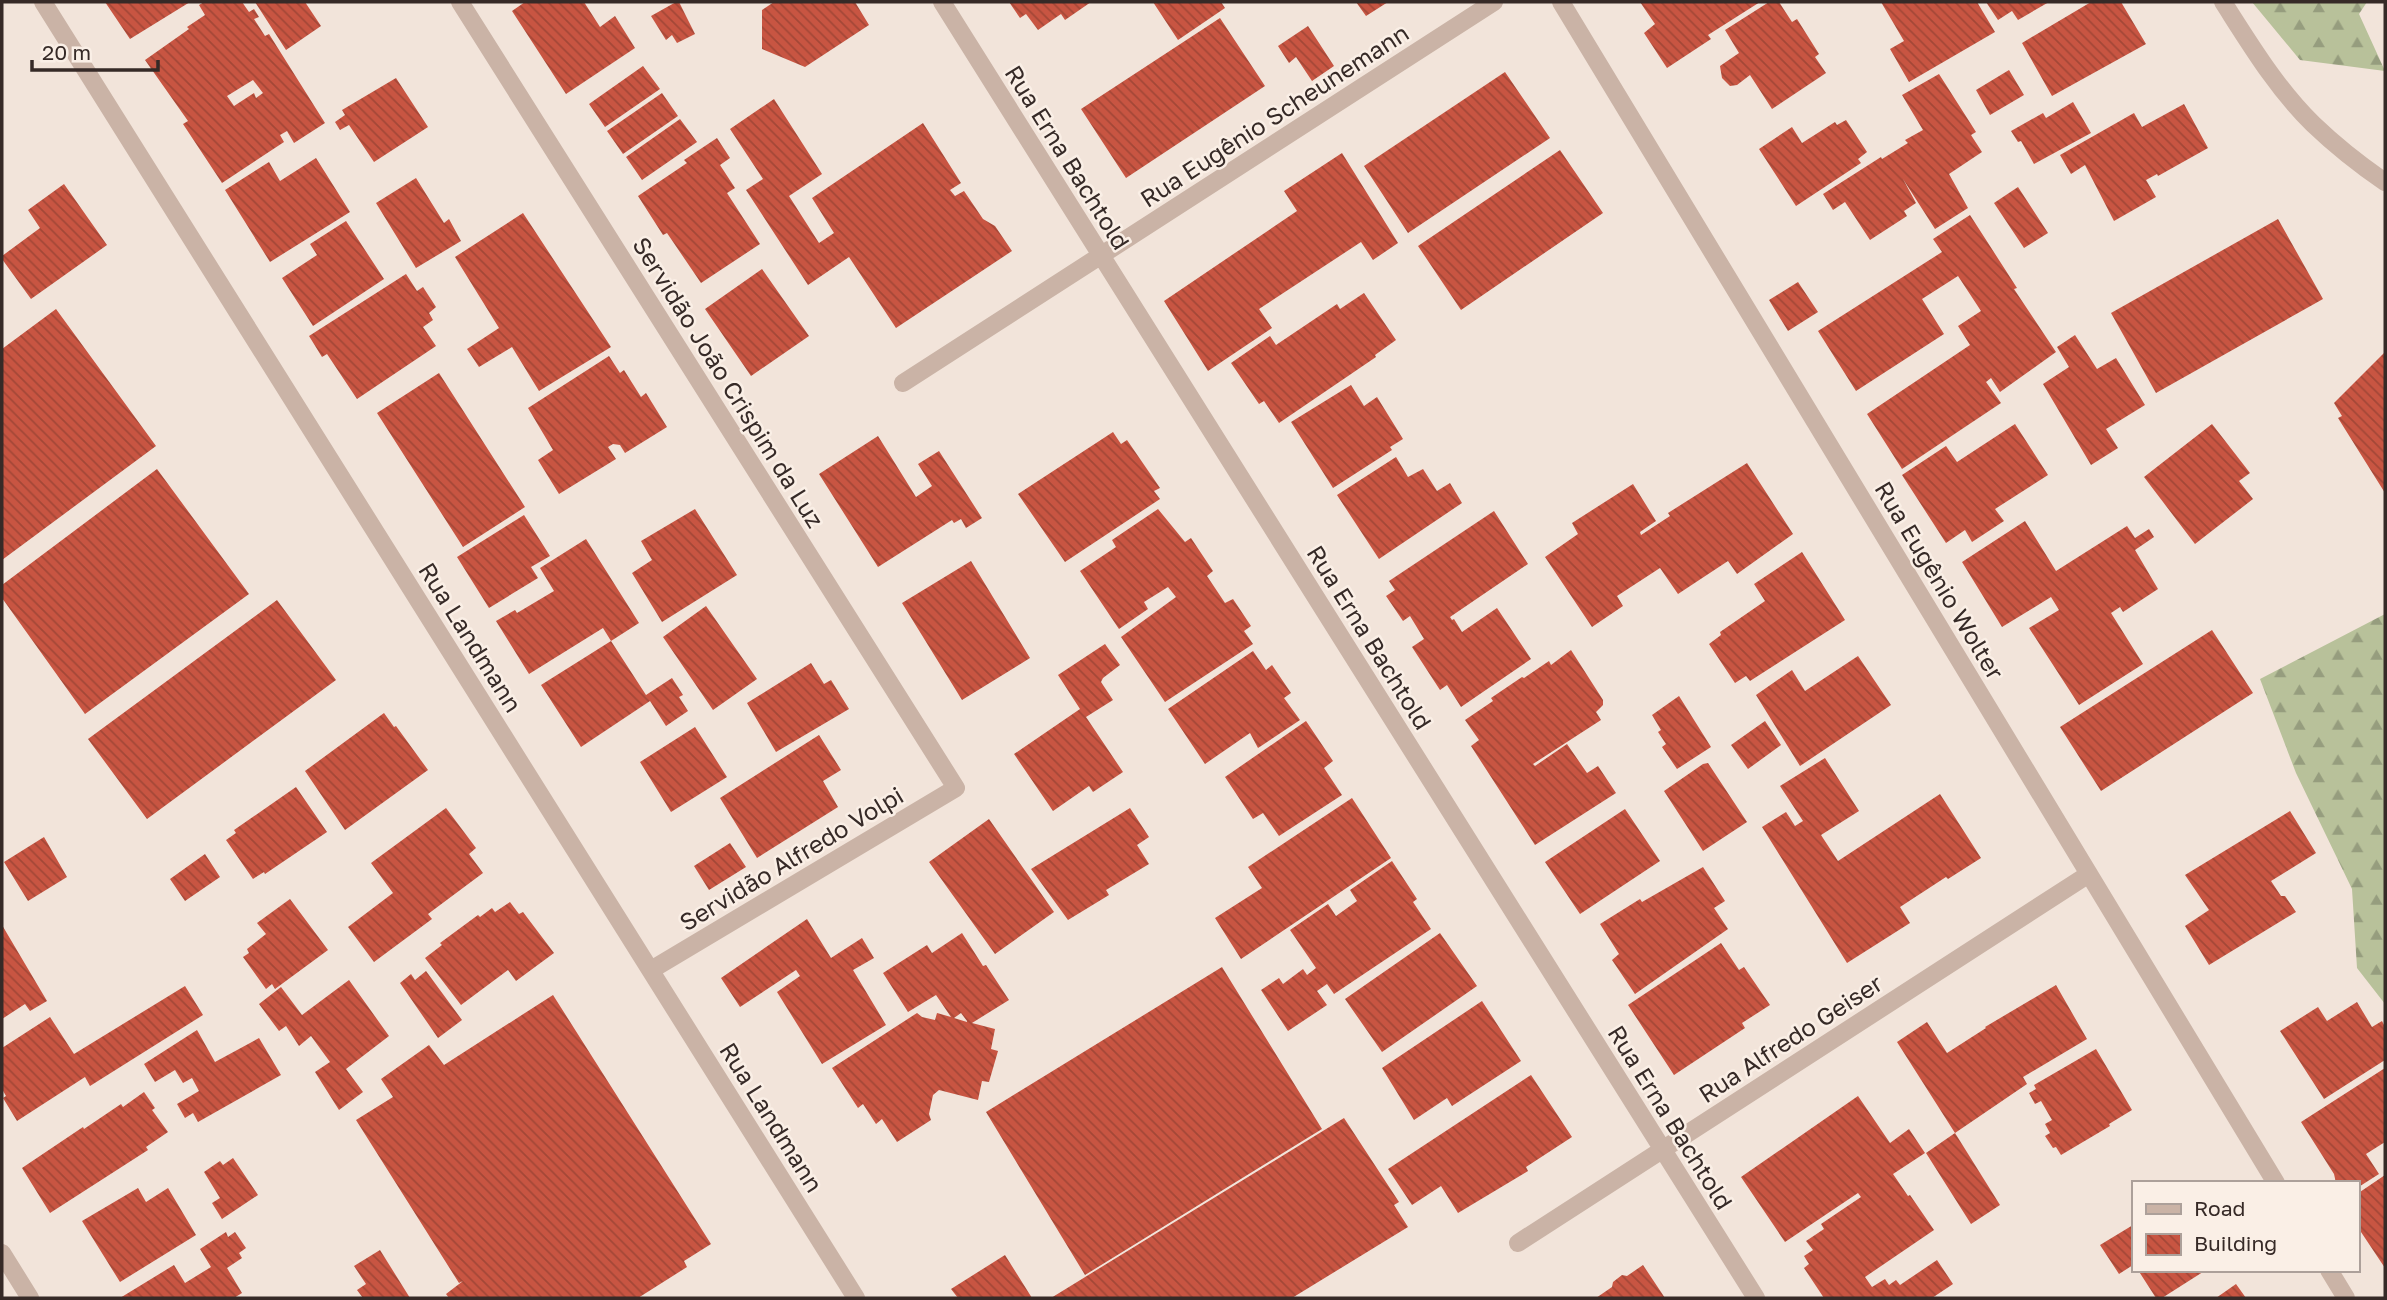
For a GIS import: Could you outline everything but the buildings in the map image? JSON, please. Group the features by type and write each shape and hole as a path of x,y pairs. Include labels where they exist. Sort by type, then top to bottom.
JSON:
{"street":[{"name":"Rua Landmann","path":"43,2 856,1298"},
{"name":"Servidão João Crispim da Luz","path":"460,2 956,788"},
{"name":"Rua Erna Bachtold","path":"942,2 1756,1298"},
{"name":"Rua Eugênio Scheunemann","path":"903,383 1494,2"},
{"name":"Rua Eugênio Wolter","path":"1561,2 2275,1181"},
{"path":"2222,2 2273,76 2311,122 2351,159 2385,183"},
{"name":"Servidão Alfredo Volpi","path":"651,970 956,788"},
{"name":"Rua Alfredo Geiser","path":"1518,1243 2089,874"},
{"path":"2,1253 30,1298"},
{"path":"2330,1272 2346,1298"}],"green space":[{"path":"2252,2 2367,2 2359,14 2385,71 2300,60"},
{"path":"2385,614 2385,1004 2357,968 2352,889 2296,773 2260,679"}]}
